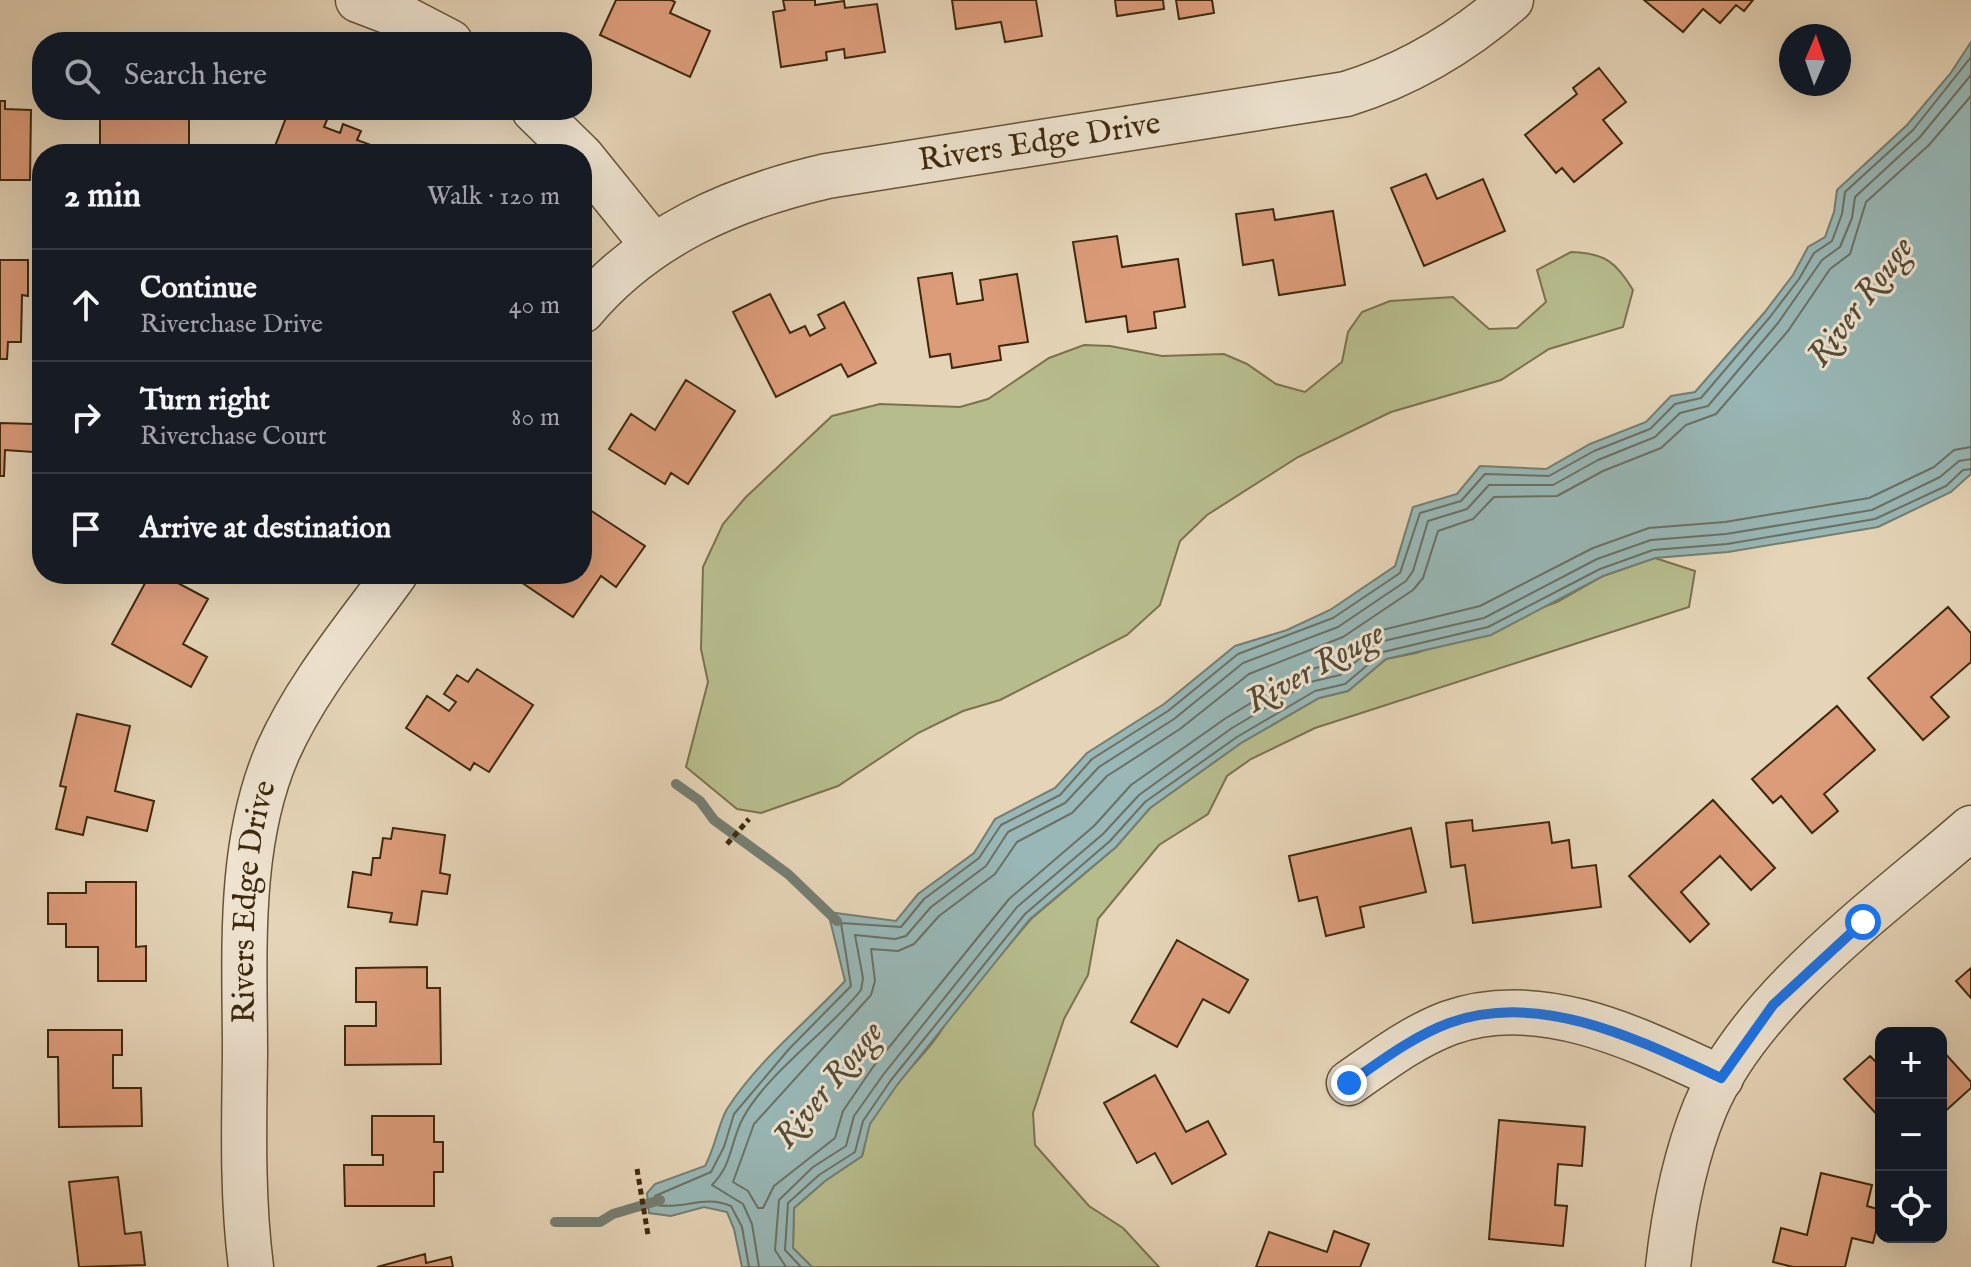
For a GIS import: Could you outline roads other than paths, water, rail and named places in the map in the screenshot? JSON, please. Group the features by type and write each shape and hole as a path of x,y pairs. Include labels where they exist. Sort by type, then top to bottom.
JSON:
{"street":[{"path":"358,0 431,32"},
{"name":"Rivers Edge Drive","path":"592,300 653,245 745,198 827,176 1300,104 1346,94 1420,64 1462,39 1511,0"},
{"path":"544,120 568,144"},
{"path":"592,169 632,214 653,245"},
{"name":"Rivers Edge Drive","path":"251,1267 244,1182 245,929 250,859 259,812 278,751 298,713 388,584"},
{"path":"1668,1267 1681,1182 1706,1106 1747,1036 1793,985 1971,828"},
{"path":"1349,1083 1424,1035 1452,1022 1505,1013 1560,1017 1616,1032 1721,1078"}],"water":[{"name":"River Rouge","path":"1971,42 1971,474 1951,492 1878,527 1728,552 1655,558 1603,576 1491,635 1386,659 1348,691 1319,698 1241,743 1150,808 1116,847 1030,919 897,1085 870,1124 862,1156 825,1181 794,1208 793,1248 812,1267 742,1267 727,1212 704,1207 671,1216 649,1213 647,1193 655,1184 705,1166 724,1114 739,1091 845,981 828,912 896,921 918,894 974,853 995,819 1055,788 1087,753 1164,704 1235,646 1287,630 1330,610 1395,566 1413,507 1457,494 1480,466 1546,469 1590,444 1646,422 1671,396 1695,392 1764,313 1793,275 1808,247 1825,237 1834,212 1837,190 1907,125 1950,74"}],"waterway":[{"path":"676,784 700,801 714,820 788,874 837,921"},
{"path":"555,1222 600,1222 613,1214 660,1200"}]}
